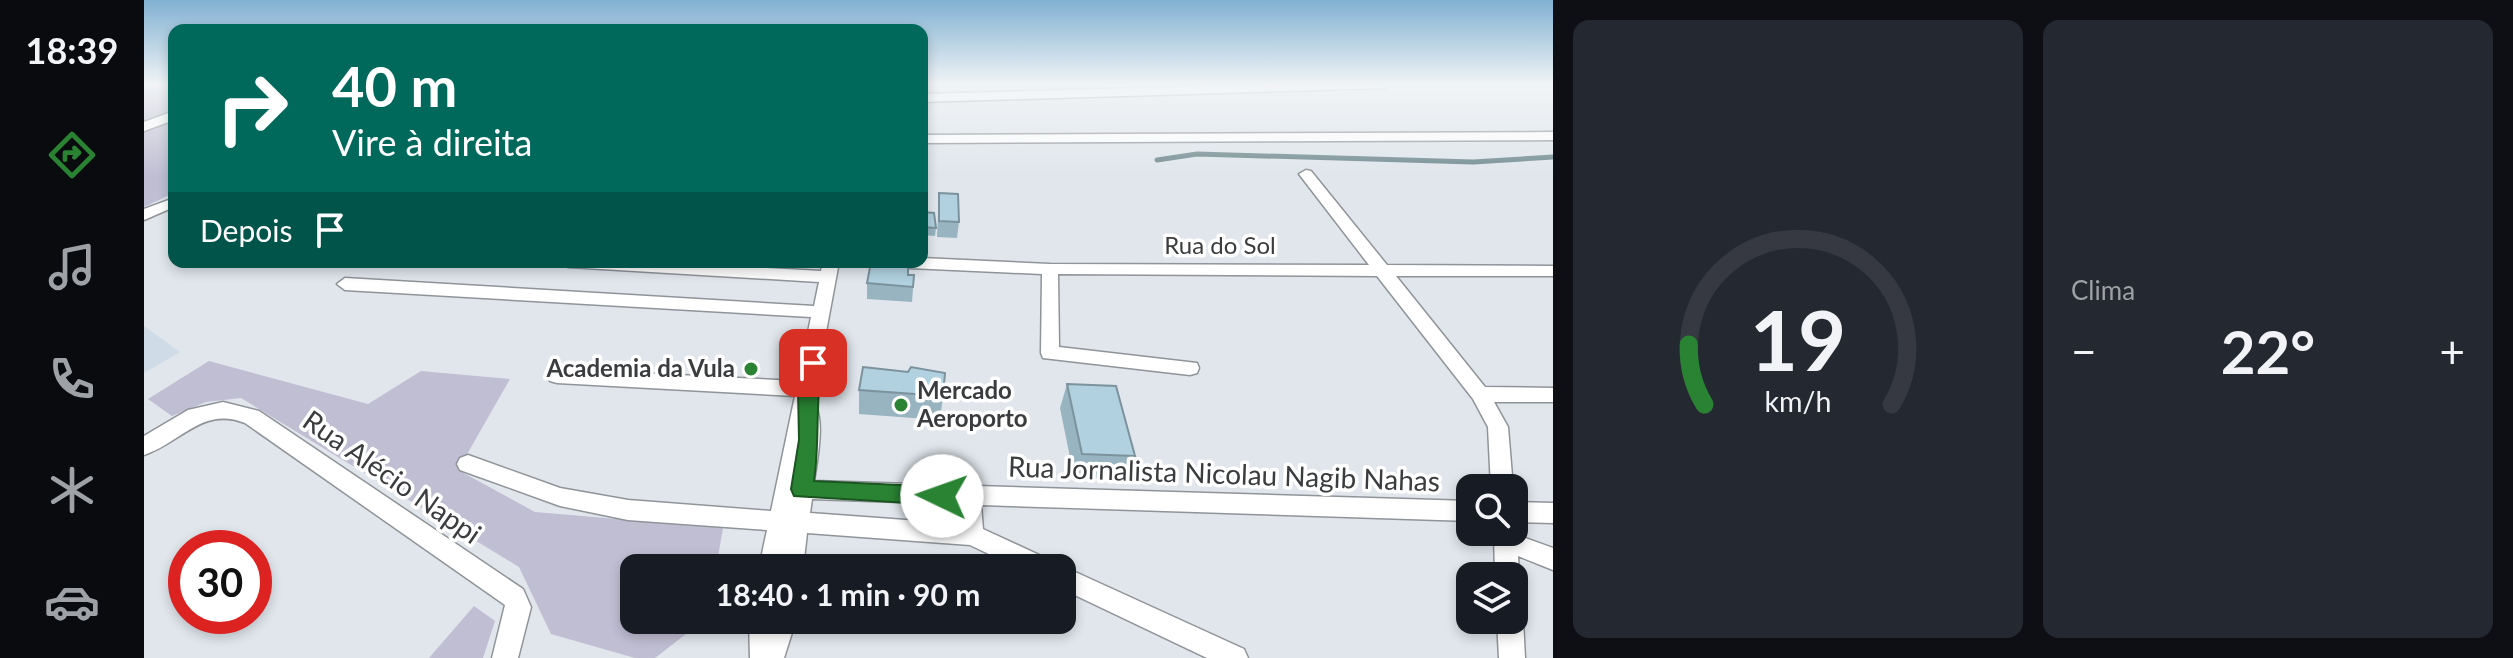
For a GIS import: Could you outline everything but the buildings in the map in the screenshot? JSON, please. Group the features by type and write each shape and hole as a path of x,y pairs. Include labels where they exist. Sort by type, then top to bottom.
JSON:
{"street":[{"path":"144,127 168,117"},
{"path":"928,139 1553,136"},
{"path":"1306,174 1480,394 1498,427 1501,474"},
{"path":"144,215 168,205"},
{"name":"Rua do Sol","path":"928,264 1050,269 1553,271"},
{"path":"790,554 788,524 793,489 809,440 808,389 829,269 792,268"},
{"path":"1050,269 1050,353 1190,368"},
{"path":"345,284 822,312"},
{"path":"557,376 808,389"},
{"path":"1480,394 1553,395"},
{"name":"Rua Alécio Nappi","path":"144,447 186,421 222,407 252,417 514,597 519,607 505,658"},
{"path":"468,464 525,486 588,503 788,524 972,535 1012,554"},
{"name":"Rua Jornalista Nicolau Nagib Nahas","path":"793,489 1456,511"},
{"path":"969,497 972,535"},
{"path":"1528,512 1553,513"},
{"path":"776,554 788,524"},
{"path":"1525,546 1553,559"},
{"path":"1076,584 1235,658"},
{"path":"762,634 763,658"},
{"path":"771,658 779,634"},
{"path":"1511,634 1512,658"}],"shaded area":[{"path":"144,115 165,115 144,123"},
{"path":"168,121 168,196 144,207 144,131"},
{"path":"144,326 180,352 144,373"},
{"path":"209,361 368,404 421,371 510,379 458,470 535,512 723,528 718,554 620,554 620,634 686,634 655,658 635,658 551,634 519,567 241,398 206,402 172,416 148,399"},
{"path":"474,606 495,621 483,658 429,658"}],"waterway":[{"path":"1157,160 1197,154 1473,162 1553,157"}],"place":[{"name":"Academia da Vula","path":"751,369"},
{"name":"Mercado Aeroporto","path":"901,405"}],"route":[{"path":"813,363 808,389 809,440 802,489 942,496"}]}
